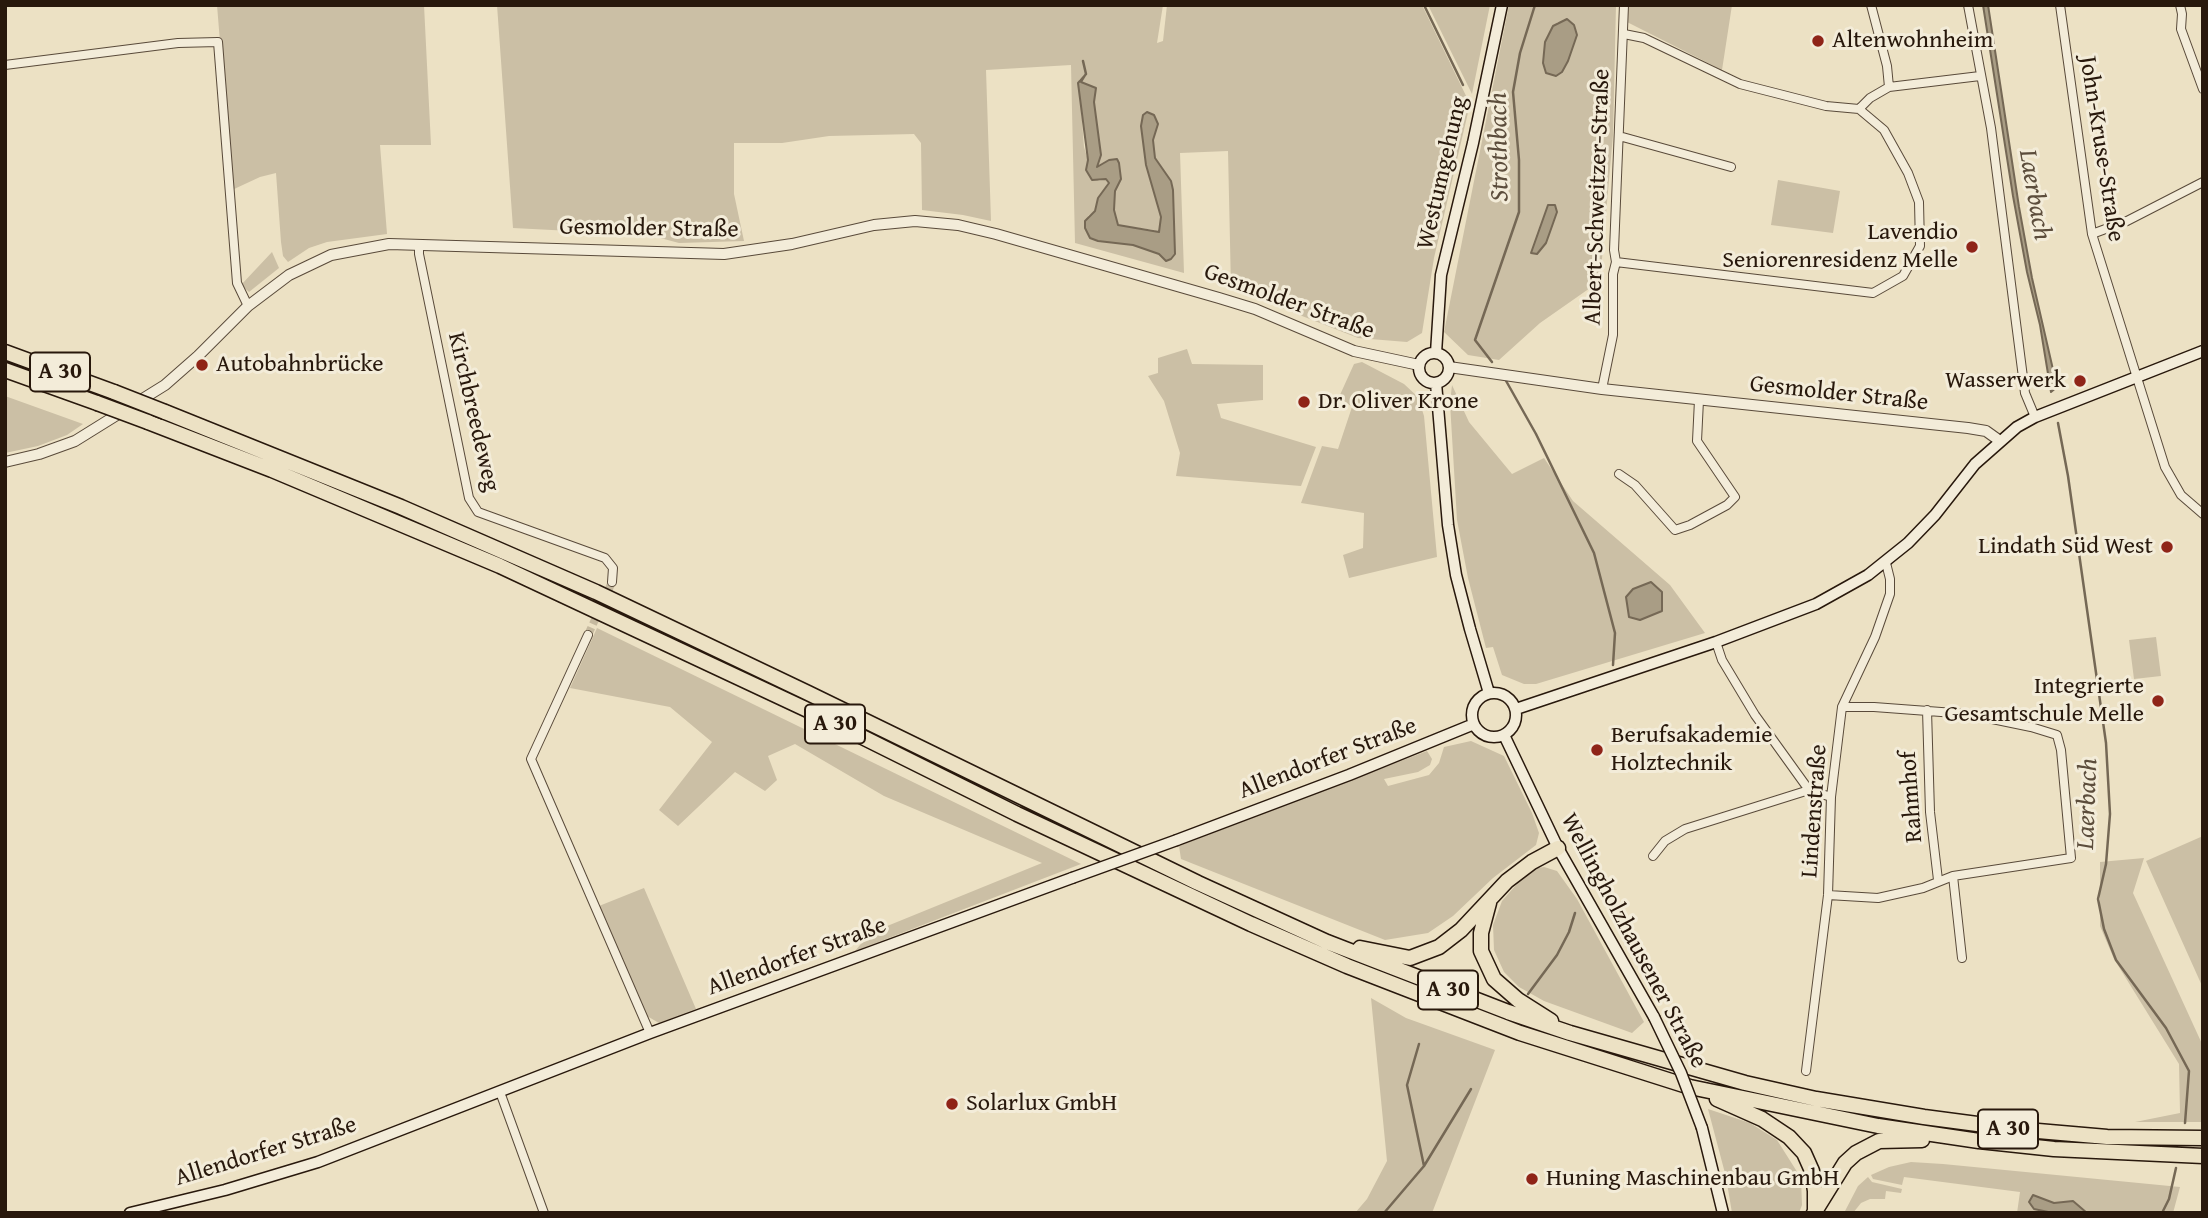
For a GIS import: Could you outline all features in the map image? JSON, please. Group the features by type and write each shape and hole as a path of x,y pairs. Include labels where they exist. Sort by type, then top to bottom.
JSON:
{"highway":[{"name":"A 30","path":"5,352 114,392 401,507 596,592 1186,877 1328,942 1448,990 1570,1033 1745,1083 1816,1099 2015,1129 2107,1137 2203,1138"},
{"name":"A 30","path":"5,370 148,422 406,526 582,603 814,713 1133,870 1347,966 1520,1033 1690,1087 1878,1126 2054,1149 2203,1156"},
{"path":"1328,942 1410,958 1439,947 1461,930 1507,881 1532,862 1558,848"},
{"path":"1491,899 1481,933 1481,951 1494,979 1518,1000 1570,1033"},
{"path":"1690,1087 1762,1119 1789,1137 1804,1153 1812,1171 1814,1212"},
{"path":"1814,1212 1845,1163 1856,1153 1880,1142 1979,1141"}],"main road":[{"name":"Westumgehung","path":"1436,353 1441,275 1473,143 1502,5"},
{"path":"1516,709 1716,642 1816,604 1845,589 1885,563 1935,515 1975,464 2000,441 2035,417 2203,351"},
{"path":"1436,353 1444,356 1450,367 1444,379 1436,383 1423,378 1419,365 1427,354 1436,353"},
{"path":"1436,383 1452,550 1469,629 1489,693"},
{"path":"1489,693 1503,694 1513,702 1516,709 1516,721 1504,735 1486,736 1474,724 1472,716 1477,702 1489,693"},
{"name":"Allendorfer Straße","path":"130,1213 275,1176 650,1033 1349,775 1474,724"},
{"name":"Wellingholzhausener Straße","path":"1504,735 1558,848 1654,1017 1681,1073 1702,1128 1723,1213"}],"street":[{"name":"Albert-Schweitzer-Straße","path":"1602,388 1613,335 1624,5"},
{"path":"1871,5 1887,66 1889,87"},
{"path":"1968,5 1991,128 2025,393 2035,417"},
{"name":"John-Kruse-Straße","path":"2060,5 2092,234 2135,377 2171,480 2181,495 2203,514"},
{"path":"2180,5 2181,29 2203,89"},
{"path":"1616,262 1873,293 1903,276 1920,246 1919,202 1908,173 1884,130 1859,109 1826,106 1740,83 1644,38 1623,34"},
{"path":"5,65 178,43 218,42 237,283 248,306"},
{"path":"1859,109 1889,87 1980,76"},
{"path":"1619,136 1731,167"},
{"path":"2092,234 2127,221 2203,182"},
{"name":"Gesmolder Straße","path":"5,462 39,454 75,441 118,415 172,379 248,306 289,275 331,255 389,244 724,254 792,244 874,225 915,221 958,225 1009,237 1219,298 1255,309 1354,351 1419,365"},
{"name":"Kirchbreedeweg","path":"419,244 418,254 470,498 478,512 605,558 613,568 612,582"},
{"name":"Gesmolder Straße","path":"1450,367 1699,400 1968,428 1986,431 2000,441"},
{"path":"1619,474 1635,485 1675,530 1690,526 1727,505 1735,497 1697,441 1699,400"},
{"name":"Lindenstraße","path":"1807,1071 1828,895 1831,797 1842,707 1890,594 1890,579 1885,563"},
{"path":"588,635 531,759 650,1033"},
{"path":"1716,642 1723,660 1755,715 1809,790"},
{"path":"1828,895 1878,898 1923,888 1953,876 2071,858 2061,750 2057,735 1968,714 1842,707"},
{"name":"Rahmhof","path":"1927,710 1930,812 1938,880"},
{"path":"1653,856 1665,841 1685,830 1809,790 1831,797"},
{"path":"1953,876 1962,958"},
{"path":"500,1092 544,1213"}],"shaded area":[{"path":"217,5 424,5 431,145 380,145 387,234 327,242 309,248 288,262 283,256 281,242 276,173 232,190"},
{"path":"497,5 1163,5 1157,43 1163,41 1167,5 1422,5 1470,104 1434,258 1422,333 1407,342 1358,338 1231,288 1228,151 1180,153 1184,273 1075,243 1071,65 986,70 991,221 922,210 921,143 914,134 829,136 782,143 734,143 734,194 744,241 679,243 649,235 513,228","holes":["1086,75 1081,82 1096,89 1094,102 1101,155 1097,168 1103,163 1121,179 1115,191 1114,210 1118,225 1159,233 1161,217 1146,165 1141,126 1143,115 1147,112 1155,129 1155,158 1171,181 1175,254 1159,254 1133,245 1098,241 1088,216 1095,211 1098,198 1109,183 1106,179 1099,181 1086,170 1088,160 1084,147 1079,80"]},
{"path":"1428,5 1490,5 1472,94"},
{"path":"1509,5 1616,5 1613,135 1600,281 1540,323 1499,360 1468,355 1444,332","holes":["1558,22 1577,35 1562,72 1543,63 1545,42","1557,212 1551,229 1546,243 1538,235 1545,213"]},
{"path":"1629,5 1732,5 1722,70 1627,22"},
{"path":"1983,5 1988,5 2019,207 2057,387 2051,392 2013,196"},
{"path":"1567,19 1574,25 1577,35 1568,61 1562,72 1556,76 1546,73 1543,63 1545,42 1553,26"},
{"path":"1086,74 1081,82 1096,88 1094,102 1101,155 1097,167 1109,160 1117,159 1119,163 1121,179 1115,191 1114,210 1118,225 1159,232 1161,217 1146,165 1141,126 1143,115 1147,112 1154,115 1158,124 1153,140 1155,158 1171,181 1173,190 1175,254 1171,259 1166,261 1159,254 1133,245 1098,241 1090,238 1085,228 1085,221 1095,211 1098,198 1109,183 1106,179 1092,180 1086,170 1088,160 1078,83"},
{"path":"1778,180 1840,191 1833,233 1771,225"},
{"path":"1548,205 1555,205 1557,212 1551,229 1546,243 1537,254 1531,253"},
{"path":"272,252 279,268 249,292 241,285"},
{"path":"1187,349 1192,364 1263,365 1263,400 1217,404 1221,418 1316,447 1301,486 1176,476 1180,453 1164,401 1148,376 1158,373 1158,358"},
{"path":"1362,362 1404,384 1418,397 1424,416 1437,557 1349,578 1343,555 1363,548 1364,513 1301,503 1322,446 1338,449 1352,407 1339,397 1354,364"},
{"path":"1452,385 1469,422 1512,474 1544,458 1573,501 1670,585 1705,633 1536,684 1524,684 1502,675 1493,647 1486,648 1457,520 1450,403"},
{"path":"5,396 83,424 67,435 38,446 5,453"},
{"path":"1651,582 1662,592 1662,611 1640,620 1629,617 1626,597 1633,589"},
{"path":"597,628 1081,864 855,951 870,933 1042,863 884,796 795,744 768,756 777,780 765,791 735,772 678,826 659,810 712,742 670,707 570,688"},
{"path":"2156,637 2161,676 2134,679 2129,640"},
{"path":"1471,741 1504,756 1539,833 1536,845 1493,878 1453,916 1428,933 1385,940 1181,859 1179,846 1427,751 1432,759 1430,765 1418,772 1384,779 1388,786 1429,775 1439,763 1444,747"},
{"path":"2203,836 2203,988 2146,861"},
{"path":"2144,858 2133,893 2203,1046 2203,1122 2135,1122 2180,1113 2179,1064 2114,959 2100,926 2100,862"},
{"path":"1544,867 1557,871 1577,899 1644,1022 1632,1033 1544,1001 1519,987 1504,972 1494,950 1493,925 1502,901 1523,877"},
{"path":"644,888 696,1009 659,1023 647,1016 599,906"},
{"path":"1371,998 1406,1018 1495,1050 1432,1213 1355,1213 1367,1199 1387,1161"},
{"path":"1708,1109 1750,1123 1777,1140 1801,1178 1802,1205 1799,1213 1732,1213 1726,1177"},
{"path":"1911,1162 2180,1187 2173,1213 2087,1213 2073,1201 2054,1204 2039,1197 2041,1210 2053,1213 2017,1213 2020,1192 1904,1177 1902,1185 1873,1179 1871,1175"},
{"path":"1868,1177 1872,1182 1902,1189 1901,1193 1886,1191 1885,1199 1870,1199 1861,1203 1853,1213 1844,1213 1858,1186"},
{"path":"2033,1195 2054,1203 2073,1201 2087,1213 2053,1213 2034,1209 2029,1202"}],"waterway":[{"path":"1424,5 1463,85"},
{"name":"Strothbach","path":"1492,362 1475,340 1519,212 1519,160 1513,92 1520,53 1535,5"},
{"path":"1083,61 1086,74"},
{"name":"Strothbach","path":"1505,379 1536,434 1594,553 1615,633 1613,665"},
{"name":"Laerbach","path":"2058,423 2106,743 2110,814 2106,864 2098,899 2104,929 2116,960 2166,1028 2189,1071 2185,1123"},
{"path":"1528,994 1557,955 1575,913"},
{"name":"Strothbach","path":"1384,1213 1424,1166 1407,1085 1419,1044"},
{"path":"1424,1166 1471,1089"},
{"name":"Laerbach","path":"2162,1213 2169,1199 2176,1168"}],"tunnel":[{"path":"588,635 612,582"}],"place":[{"name":"Altenwohnheim","path":"1818,41"},
{"name":"Lavendio Seniorenresidenz Melle","path":"1972,247"},
{"name":"Autobahnbrücke","path":"202,365"},
{"name":"Wasserwerk","path":"2080,381"},
{"name":"Dr. Oliver Krone","path":"1304,402"},
{"name":"Lindath Süd West","path":"2167,547"},
{"name":"Integrierte Gesamtschule Melle","path":"2158,701"},
{"name":"Berufsakademie Holztechnik","path":"1597,750"},
{"name":"Solarlux GmbH","path":"952,1104"},
{"name":"Huning Maschinenbau GmbH","path":"1532,1179"}]}
